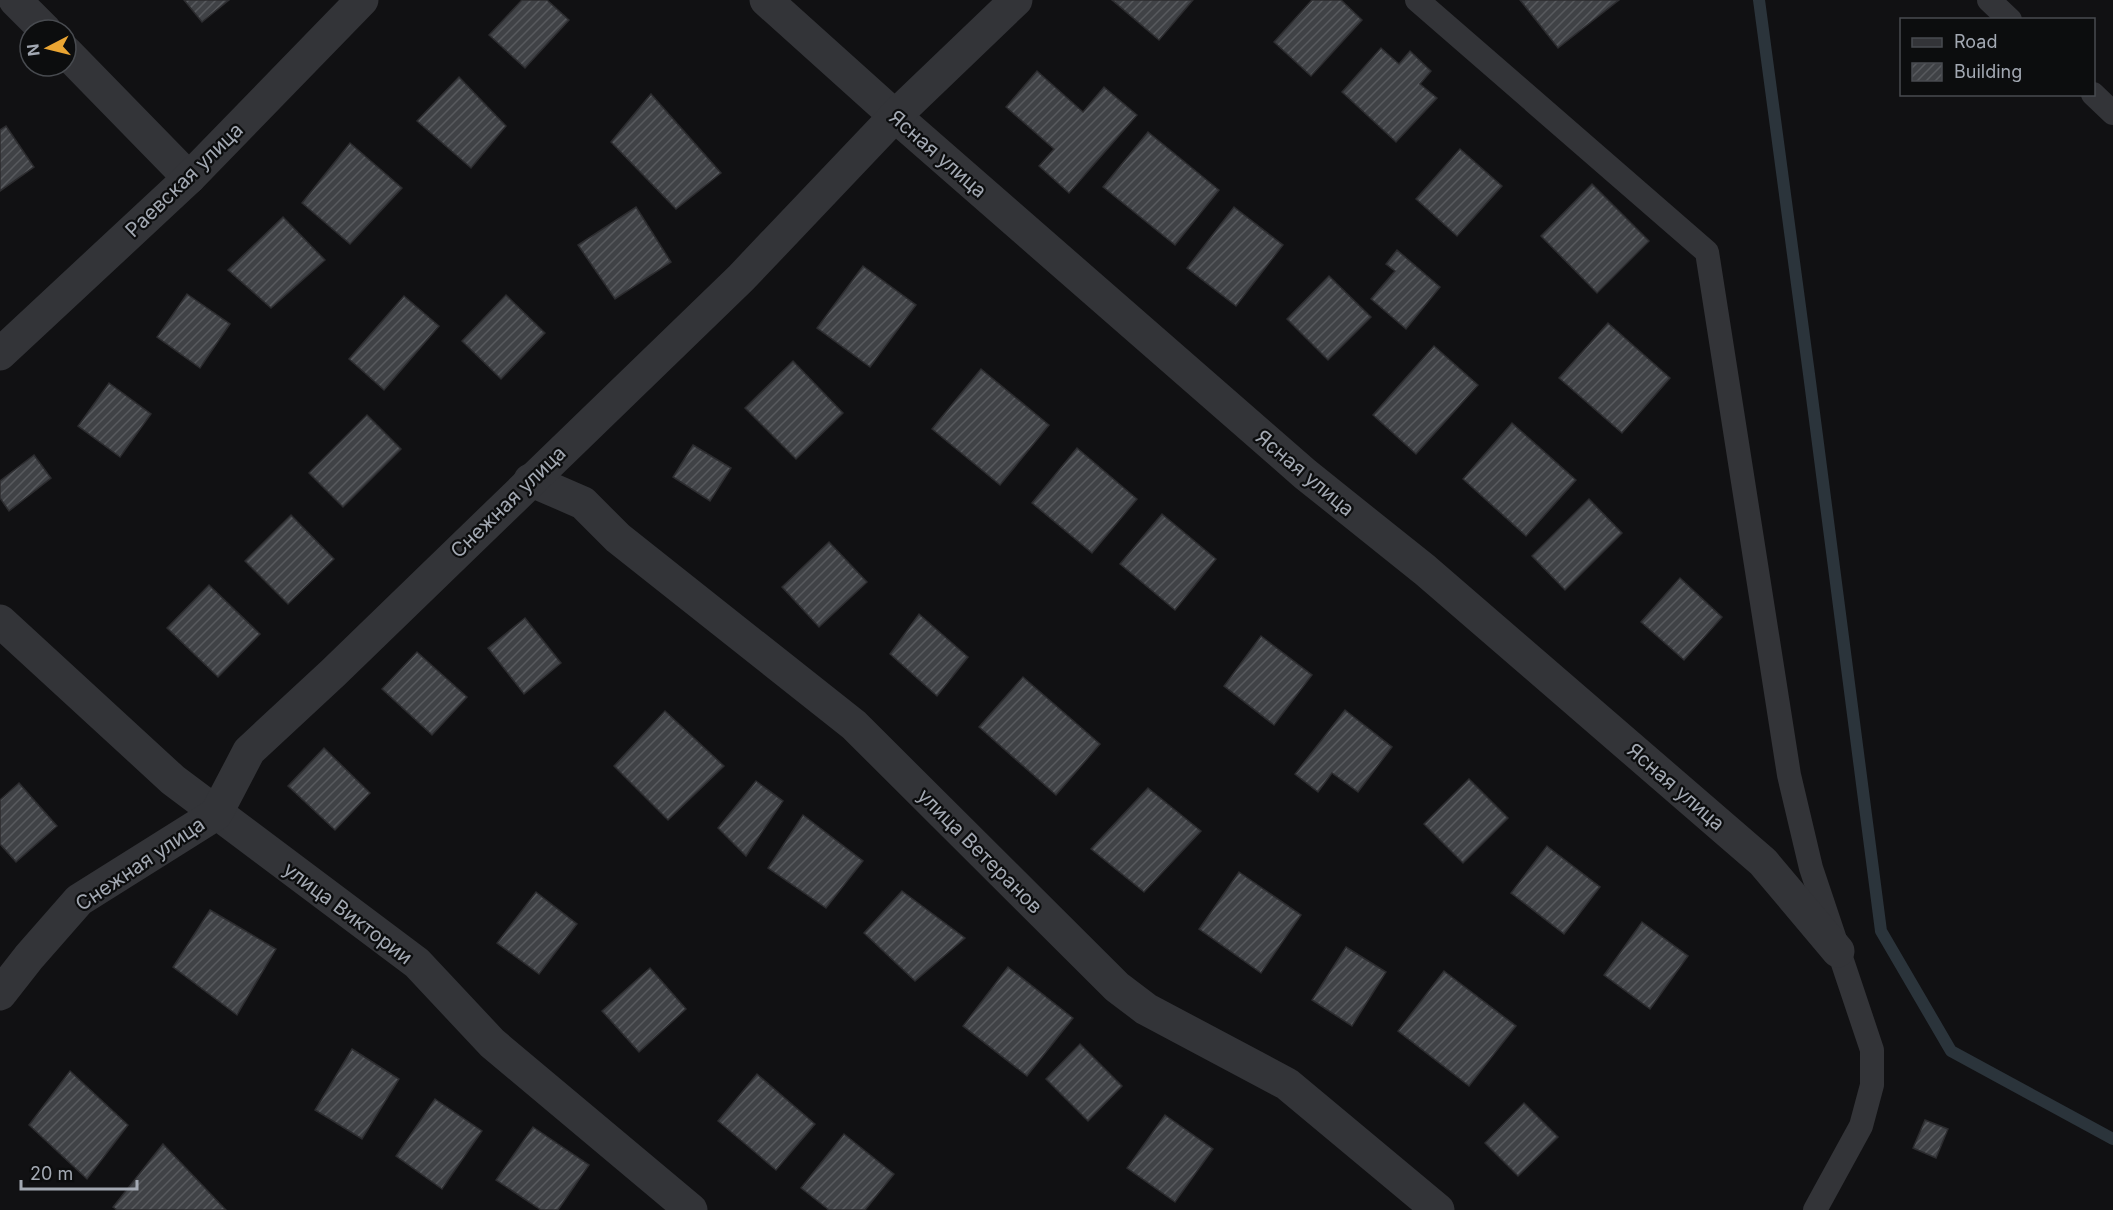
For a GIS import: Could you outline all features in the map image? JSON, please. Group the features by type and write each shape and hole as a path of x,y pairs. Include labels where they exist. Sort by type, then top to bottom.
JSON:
{"street":[{"path":"15,0 33,18"},
{"name":"Раевская улица","path":"0,354 189,178 362,0"},
{"name":"Ясная улица","path":"766,0 895,116 1305,474 1425,570 1763,862 1838,951"},
{"name":"Снежная улица","path":"0,994 79,900 216,814 249,751 333,673 741,278 895,116 1016,0"},
{"path":"78,64 189,178"},
{"name":"улица Ветеранов","path":"530,480 583,504 618,538 854,725 1117,987 1146,1009 1287,1083 1438,1210"},
{"name":"улица Виктории","path":"0,621 173,780 417,963 492,1043 692,1210"}],"lane":[{"path":"1417,0 1707,252 1790,775 1810,868 1872,1050 1872,1085 1861,1126 1815,1210"},
{"path":"1989,0 2008,18"},
{"path":"2095,96 2113,113"}],"building":[{"path":"184,0 229,0 202,22"},
{"path":"522,0 547,0 569,20 525,68 489,35"},
{"path":"1112,0 1193,0 1159,40"},
{"path":"1312,0 1341,0 1362,20 1311,76 1274,42"},
{"path":"1520,0 1619,0 1558,48"},
{"path":"1381,48 1399,64 1410,51 1431,71 1420,84 1437,98 1396,142 1342,92"},
{"path":"1037,71 1083,112 1104,87 1137,115 1069,193 1039,166 1054,149 1006,107"},
{"path":"459,77 506,126 471,168 417,121"},
{"path":"651,94 721,173 676,209 611,142"},
{"path":"6,126 34,167 0,191 0,130"},
{"path":"1148,132 1219,190 1175,245 1103,187"},
{"path":"350,143 402,188 350,244 302,203"},
{"path":"1460,149 1502,186 1457,236 1416,199"},
{"path":"1592,184 1649,241 1597,293 1541,236"},
{"path":"636,207 671,262 615,299 578,245"},
{"path":"1234,207 1283,245 1236,306 1187,268"},
{"path":"283,217 325,260 271,308 228,270"},
{"path":"1397,250 1440,287 1406,329 1371,299 1395,271 1386,264"},
{"path":"863,266 916,305 870,367 817,328"},
{"path":"1329,276 1371,317 1328,360 1287,319"},
{"path":"187,294 230,324 200,368 157,337"},
{"path":"506,295 545,333 501,379 462,341"},
{"path":"404,296 439,326 384,390 349,359"},
{"path":"1608,323 1670,378 1622,433 1559,378"},
{"path":"1434,346 1478,385 1416,454 1373,415"},
{"path":"793,361 843,413 796,459 745,408"},
{"path":"981,369 1049,425 1000,485 932,429"},
{"path":"109,383 151,414 120,457 78,426"},
{"path":"367,415 401,449 343,507 309,473"},
{"path":"1512,423 1576,480 1526,536 1463,479"},
{"path":"693,445 731,468 710,501 673,477"},
{"path":"1077,448 1137,499 1092,553 1032,503"},
{"path":"34,455 51,478 9,511 0,498 0,481"},
{"path":"1589,499 1622,533 1565,590 1532,556"},
{"path":"1162,514 1216,559 1175,610 1120,564"},
{"path":"291,515 334,559 288,604 245,561"},
{"path":"829,542 867,582 819,627 782,587"},
{"path":"1680,578 1722,617 1684,660 1641,622"},
{"path":"209,585 260,634 218,677 167,628"},
{"path":"919,614 968,657 937,696 890,654"},
{"path":"525,618 561,663 524,694 488,648"},
{"path":"1261,636 1312,675 1274,725 1224,686"},
{"path":"417,652 467,697 432,735 382,689"},
{"path":"1023,677 1100,744 1056,795 979,727"},
{"path":"1345,710 1392,747 1358,792 1332,773 1318,792 1295,774"},
{"path":"665,711 724,766 668,820 614,766"},
{"path":"324,748 370,793 335,830 288,786"},
{"path":"1469,779 1508,818 1463,863 1424,824"},
{"path":"756,781 783,801 746,856 718,828"},
{"path":"19,783 57,826 16,862 0,844 0,800"},
{"path":"1148,788 1201,831 1144,892 1091,849"},
{"path":"803,815 863,861 826,908 768,868"},
{"path":"1547,846 1600,887 1564,934 1511,893"},
{"path":"1239,872 1301,915 1261,973 1199,929"},
{"path":"902,891 965,938 915,981 864,933"},
{"path":"536,892 577,924 539,974 497,943"},
{"path":"210,910 276,949 237,1015 173,967"},
{"path":"1642,922 1688,956 1650,1009 1604,975"},
{"path":"1346,947 1386,972 1352,1026 1312,1000"},
{"path":"1008,967 1073,1018 1027,1076 963,1026"},
{"path":"650,968 686,1009 639,1052 602,1011"},
{"path":"1444,971 1516,1026 1469,1086 1398,1031"},
{"path":"1080,1044 1122,1086 1088,1121 1046,1079"},
{"path":"352,1049 399,1079 362,1139 315,1110"},
{"path":"70,1071 128,1125 87,1179 29,1125"},
{"path":"757,1074 815,1124 776,1170 718,1121"},
{"path":"435,1099 482,1131 442,1189 396,1156"},
{"path":"1524,1103 1558,1137 1518,1176 1485,1143"},
{"path":"1165,1115 1213,1149 1175,1202 1127,1168"},
{"path":"1925,1120 1948,1129 1936,1158 1913,1148"},
{"path":"533,1127 589,1165 558,1210 541,1210 496,1180"},
{"path":"844,1134 894,1174 865,1210 829,1210 801,1188"},
{"path":"163,1144 226,1210 117,1210 113,1207"}],"waterway":[{"path":"1759,0 1881,931 1951,1051 2113,1139"}]}
